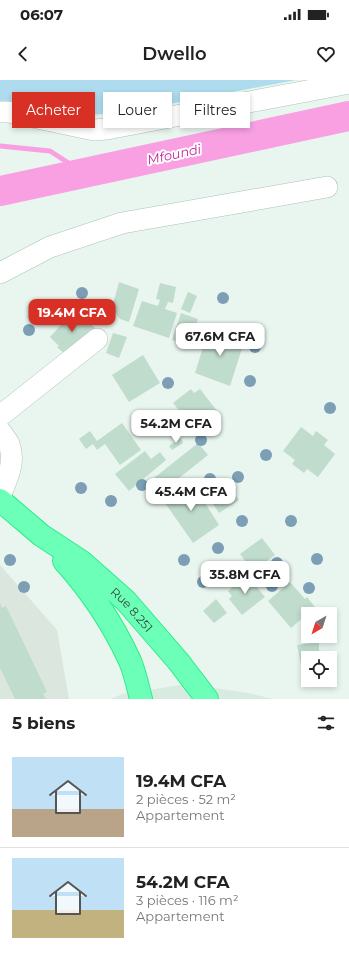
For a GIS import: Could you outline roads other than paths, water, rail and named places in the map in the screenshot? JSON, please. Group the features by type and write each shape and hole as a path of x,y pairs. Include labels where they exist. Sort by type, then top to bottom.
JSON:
{"highway":[{"name":"Rue 8.251","path":"0,500 41,535 82,562 126,601 178,661 207,699"},
{"name":"Rue 8.251","path":"41,535 80,579 108,618 130,662 141,699"}],"street":[{"path":"0,112 9,112 94,130 107,129 349,83"},
{"path":"0,274 50,247 122,223 327,187"},
{"path":"0,416 97,339"},
{"path":"0,431 9,444 12,459 11,468 0,496"}],"waterway":[{"name":"Mfoundi","path":"0,191 349,116"},
{"path":"0,146 50,151 84,173"}]}
